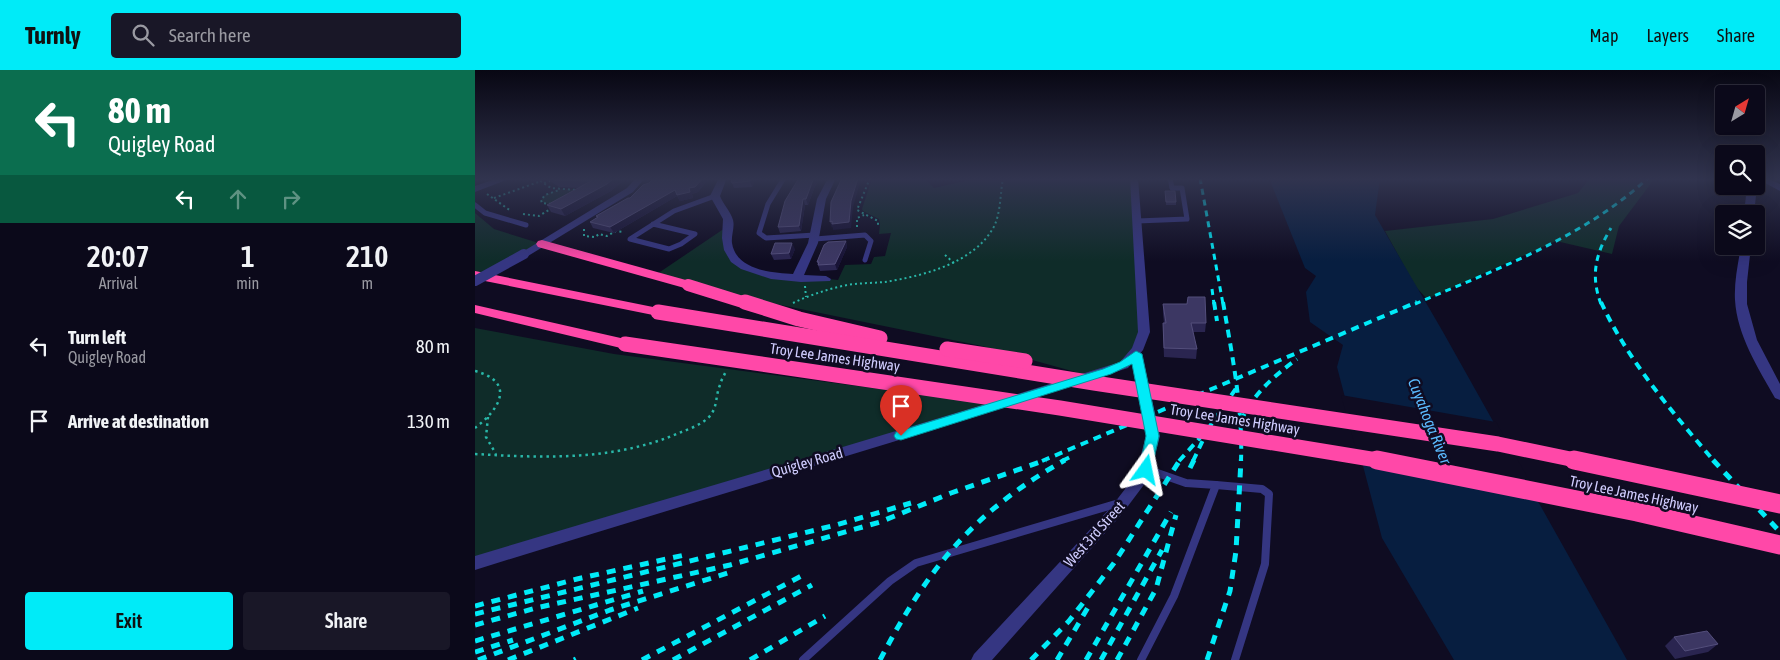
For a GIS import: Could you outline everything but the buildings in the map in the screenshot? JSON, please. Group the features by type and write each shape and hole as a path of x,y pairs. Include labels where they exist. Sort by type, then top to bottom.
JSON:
{"highway":[{"path":"542,244 840,329 894,341 981,353 1054,366 1094,383"},
{"name":"Troy Lee James Highway","path":"475,275 658,312 1094,383 1498,444 1780,504"},
{"name":"Troy Lee James Highway","path":"475,309 625,344 991,397 1323,451 1475,478 1780,545"},
{"path":"475,321 575,340 625,344"}],"street":[{"path":"475,281 542,244 605,206"},
{"path":"719,206 728,219 726,235 729,252 741,265 773,277 826,279"},
{"path":"797,278 815,237 821,206"},
{"path":"1136,206 1144,332 1141,346 1136,354"},
{"path":"1745,255 1741,303 1747,329 1763,367 1780,395"},
{"name":"West 3rd Street","path":"980,660 1123,502 1142,478 1146,470 1153,436 1136,354"},
{"name":"Quigley Road","path":"475,563 736,483 937,425 1107,372 1124,365 1136,354"}],"lane":[{"path":"476,206 485,213 527,225"},
{"path":"653,224 695,234 681,244 669,249 630,239 653,224 688,206"},
{"path":"768,206 759,233 765,238 865,235 871,241 865,260"},
{"path":"1137,221 1187,219 1185,206"},
{"path":"1146,470 1186,483 1263,490 1269,494 1265,564 1235,660"},
{"path":"1141,660 1174,596 1216,485"},
{"path":"803,660 890,581 916,563 1123,502"}],"path":[{"path":"504,206 517,215 528,213 539,216 555,206"},
{"path":"859,206 857,210 865,215 874,217 878,222 877,226"},
{"path":"806,297 855,284 892,281 954,262 975,250 994,228 998,206"},
{"path":"857,227 857,218 865,215"},
{"path":"584,227 584,236 595,237 599,234 607,236 616,230 623,232 631,228"},
{"path":"945,255 954,262"},
{"path":"475,371 492,377 498,382 500,389 499,397 488,416 485,429 485,439 496,454"},
{"path":"475,454 539,458 587,456 631,448 669,437 708,418 716,408 719,386"},
{"path":"475,428 488,416"}],"green space":[{"path":"863,206 1136,206 1144,332 1124,365 1083,379 1079,373 982,346 771,303 654,276 728,226 729,252 755,271 838,280 845,265 871,264 874,257 885,256 891,233 879,234 879,219 862,209"},
{"path":"1537,206 1634,206 1619,226 1612,254 1556,241 1427,299 1415,286 1385,231 1493,219"},
{"path":"475,213 494,229 542,244 475,276"},
{"path":"475,328 614,354 1001,405 475,563"}],"water":[{"name":"Cuyahoga River","path":"1280,206 1376,206 1375,215 1443,332 1627,660 1454,660 1382,538 1337,367 1343,345 1310,322 1306,292 1316,276 1305,268"}],"pier":[{"path":"1341,395 1496,422 1540,499 1360,464"}],"railway":[{"path":"1205,206 1223,304"},
{"path":"1415,304 1537,251 1567,235 1613,206"},
{"path":"1601,304 1596,283 1596,265 1598,255 1611,228"},
{"path":"1212,289 1214,304"},
{"path":"1214,302 1217,321"},
{"path":"1223,302 1236,379"},
{"path":"1236,379 1417,302"},
{"path":"1601,302 1624,345 1652,386 1714,461"},
{"path":"1241,421 1252,402 1265,386 1297,359"},
{"path":"1042,461 1236,379"},
{"path":"1236,379 1237,387"},
{"path":"1179,461 1208,429 1237,387"},
{"path":"1237,387 1241,460"},
{"path":"1193,461 1203,440"},
{"path":"1062,461 1070,457"},
{"path":"475,625 536,608 730,565 880,522 951,493 1046,460"},
{"path":"880,660 916,597 956,545 1004,500 1065,460"},
{"path":"1031,660 1069,621 1114,563 1180,460"},
{"path":"1190,468 1194,460"},
{"path":"1207,660 1230,591 1236,551 1241,460"},
{"path":"1713,460 1780,532"},
{"path":"475,614 836,525 911,503"},
{"path":"1086,660 1171,512"},
{"path":"1117,660 1156,589 1176,515"},
{"path":"1101,660 1162,550"},
{"path":"475,606 577,579 689,554"},
{"path":"478,660 610,610 731,572"},
{"path":"642,660 807,573"},
{"path":"673,660 812,585"},
{"path":"475,641 643,591"},
{"path":"1057,660 1090,604"},
{"path":"508,660 638,608"},
{"path":"750,660 825,616"},
{"path":"475,652 513,640"}],"route":[{"path":"901,436 1107,372 1124,365 1136,354 1153,436 1146,470"}]}
